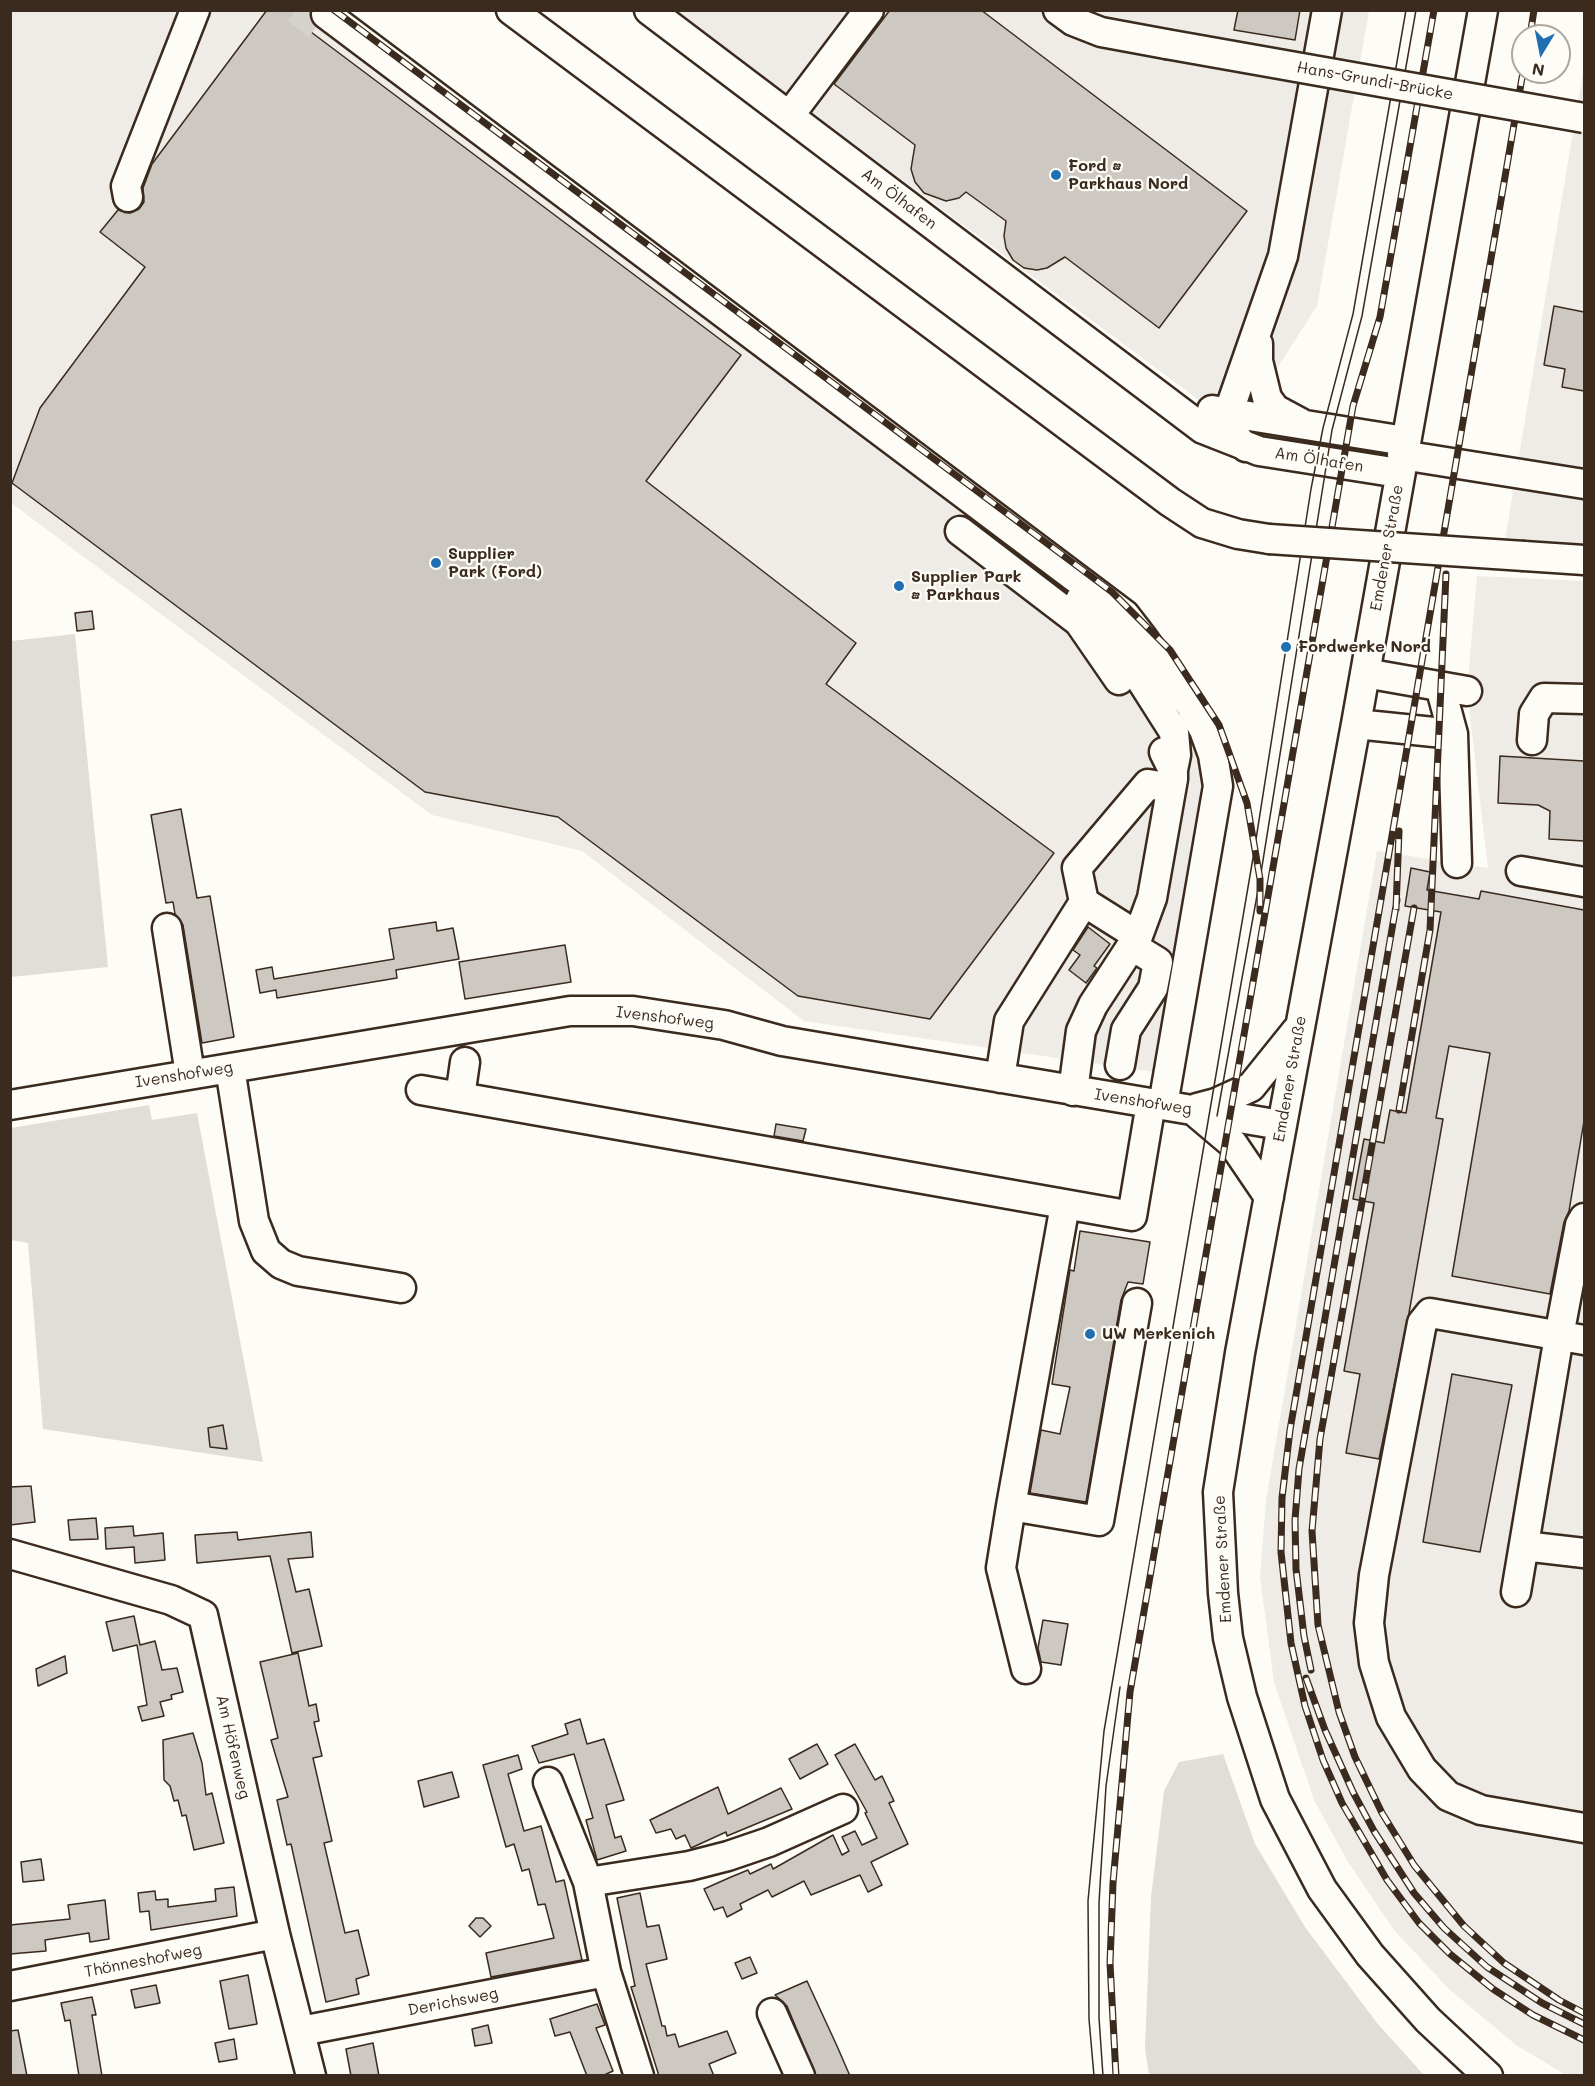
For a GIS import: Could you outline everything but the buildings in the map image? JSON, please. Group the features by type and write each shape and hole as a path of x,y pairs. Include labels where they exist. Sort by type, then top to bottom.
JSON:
{"street":[{"path":"128,197 126,186 195,10"},
{"path":"511,10 1170,502 1202,523 1238,534 1269,539 1584,560"},
{"name":"Am Ölhafen","path":"649,10 1203,429 1246,447 1402,456"},
{"path":"789,116 869,10"},
{"name":"Hans-Grundi-Brücke","path":"1058,10 1074,21 1101,32 1584,118"},
{"path":"1246,447 1238,440 1228,421 1228,414 1282,256 1328,10"},
{"name":"Emdener Straße","path":"1483,10 1356,724 1281,1125 1218,1492 1223,1593 1228,1638 1242,1697 1275,1799 1322,1889 1370,1955 1428,2020 1488,2076"},
{"path":"421,1090 1132,1216 1157,1104 1218,786 1215,764 1204,730 1191,706 1125,615 322,20 1099,614 1174,732 1176,755 1152,898 1135,941 1093,1005 1081,1031 1073,1091"},
{"path":"1258,330 1258,361 1267,398 1275,409 1289,418 1313,427"},
{"name":"Am Ölhafen","path":"1150,388 1228,414 1313,427 1402,456"},
{"path":"1402,456 1584,484"},
{"path":"960,531 1079,622 1150,723 1172,779"},
{"path":"1365,673 1453,688 1457,863"},
{"path":"1532,740 1534,714 1544,698 1584,699"},
{"path":"1356,724 1453,734"},
{"path":"1120,1065 1126,1030 1153,987 1158,962 1135,941 1084,902 1077,868 1148,784 1172,779"},
{"path":"1521,871 1584,882"},
{"path":"1000,1078 1009,1021 1084,902"},
{"path":"167,927 190,1074"},
{"name":"Ivenshofweg","path":"10,1105 570,1011 622,1011 724,1025 782,1041 1281,1125"},
{"path":"1192,1109 1216,1103 1251,1087 1299,1028"},
{"path":"460,1097 465,1062"},
{"path":"230,1068 254,1221 266,1251 281,1264 298,1271 401,1288"},
{"path":"1192,1109 1233,1144 1269,1197"},
{"path":"1026,1670 1001,1568 1065,1205"},
{"path":"1516,1592 1524,1546 1572,1338 1580,1225 1584,1218"},
{"path":"1011,1506 1099,1521 1137,1303"},
{"path":"1572,1338 1430,1313 1422,1323 1374,1575 1369,1623 1374,1664 1390,1717 1422,1769 1448,1796 1481,1810 1584,1828"},
{"path":"1524,1546 1584,1553"},
{"name":"Am Höfenweg","path":"10,1554 171,1600 203,1614 275,1934 311,2076"},
{"path":"548,1782 588,1882 606,1972 639,2076"},
{"path":"588,1882 688,1866 728,1856 769,1842 843,1809"},
{"name":"Thönneshofweg","path":"10,1986 275,1934"},
{"name":"Derichsweg","path":"300,2031 606,1972"},
{"path":"772,2013 800,2076"}],"shaded area":[{"name":"Supplier Park (Ford)","path":"11,11 338,11 1136,620 1228,786 1180,1076 804,1021 582,851 432,815 11,503"},
{"path":"675,11 1369,11 1317,306 1238,429"},
{"path":"1584,66 1584,548 1504,546"},
{"path":"1477,576 1584,581 1584,2075 1566,2075 1516,2045 1449,1989 1394,1930 1348,1862 1314,1800 1274,1682 1260,1577 1266,1500 1377,851 1488,868 1467,691"},
{"path":"75,634 108,967 11,977 11,641"},
{"path":"149,1105 152,1120 197,1113 263,1462 43,1429 28,1243 11,1240 11,1128"},
{"path":"1223,1754 1255,1844 1305,1927 1377,2023 1424,2075 1149,2075 1145,2048 1151,1897 1164,1791 1179,1762"}],"tunnel":[{"path":"296,10 317,26"}],"tram line":[{"path":"1094,2076 1089,2019 1088,1901 1104,1731 1254,852 1311,489 1323,428 1353,314 1406,10"},
{"path":"1217,1116 1260,879 1332,430 1362,316 1416,10"},
{"path":"1103,2076 1099,2018 1099,1903 1106,1786 1120,1687"}],"railway":[{"path":"334,10 1112,592 1170,650 1219,725 1247,803 1260,879 1260,911"},
{"path":"1116,2076 1110,1963 1113,1883 1130,1692 1353,406 1380,317 1434,10"},
{"path":"1532,24 1534,10"},
{"path":"1521,84 1290,1430 1282,1498 1281,1552 1291,1643 1305,1706 1323,1760 1342,1803 1387,1880 1419,1923 1450,1954 1493,1989 1533,2015 1584,2040"},
{"path":"1399,1110 1430,930 1446,574"},
{"path":"1396,909 1399,831"},
{"path":"1311,1670 1304,1636 1296,1569 1295,1520 1299,1469 1397,900"},
{"path":"1414,908 1320,1439 1312,1531 1318,1625 1339,1712 1355,1757 1382,1813 1414,1865 1464,1926 1504,1963 1559,2000 1584,2013"},
{"path":"1306,1678 1325,1730 1353,1792 1374,1831 1414,1893 1444,1928 1487,1967 1542,2003 1584,2024"}],"place":[{"name":"Ford • Parkhaus Nord","path":"1056,175"},
{"name":"Supplier Park (Ford)","path":"436,563"},
{"name":"Supplier Park • Parkhaus","path":"899,586"},
{"name":"Fordwerke Nord","path":"1286,647"},
{"name":"UW Merkenich","path":"1090,1334"}]}
